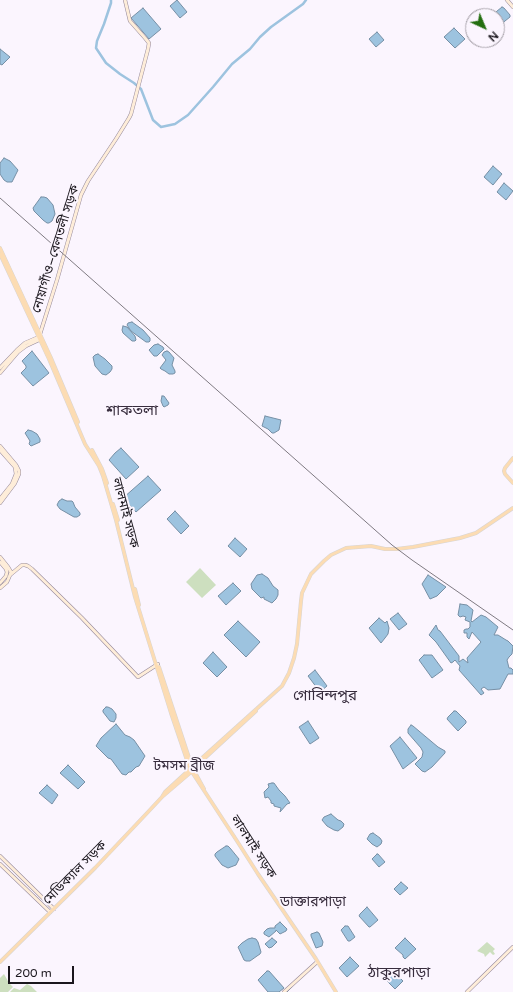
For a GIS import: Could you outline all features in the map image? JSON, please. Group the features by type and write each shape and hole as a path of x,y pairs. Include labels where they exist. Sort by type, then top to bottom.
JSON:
{"main road":[{"name":"নোয়াগাঁও–বেলতলী সড়ক","path":"40,337 81,194 130,118 140,79 149,43 130,21 125,0"},
{"path":"507,0 513,7"},
{"name":"লালমাই সড়ক","path":"0,248 87,443 102,469 115,511 132,581 172,713 192,769 258,874 336,992"},
{"name":"লালমাই সড়ক","path":"0,254 40,337"},
{"path":"0,368 18,351 40,337"},
{"path":"0,373 4,365"},
{"path":"0,446 16,465 19,471 15,483 0,503"},
{"path":"0,450 15,468 16,474 12,484 0,499"},
{"path":"513,458 504,471 513,483"},
{"name":"মেডিক্যাল সড়ক","path":"0,962 95,868 165,792 282,686 289,673 294,658 297,644 302,593 312,574 324,561 331,555 346,548 371,546 385,549 397,549 464,537 476,533 513,508"},
{"path":"0,557 11,572 7,582 0,588"},
{"path":"0,562 7,572 6,576 0,583"},
{"path":"10,575 22,565 32,569 82,618 138,677 157,664"},
{"path":"0,856 54,908"},
{"path":"0,864 50,912"},
{"path":"467,992 513,947"},
{"path":"284,992 317,962"}],"green space":[{"path":"200,568 216,585 202,598 186,582"},
{"path":"487,942 495,949 493,951 495,954 493,955 490,952 485,957 484,954 477,951"},
{"path":"4,974 13,987 8,992 0,992 0,978"},
{"path":"27,984 37,992 10,992 14,988 20,990"}],"water":[{"path":"177,0 187,12 180,18 170,6"},
{"path":"143,8 161,29 149,39 131,18"},
{"path":"505,9 510,15 510,17 505,21"},
{"path":"454,28 465,39 455,48 444,37"},
{"path":"377,32 384,40 376,47 369,39"},
{"path":"0,49 10,57 2,65 0,64"},
{"path":"4,158 10,161 18,170 12,182 7,182 4,180 0,174 0,163"},
{"path":"493,166 502,174 493,185 484,177"},
{"path":"504,183 513,191 506,200 497,192"},
{"path":"41,197 47,198 53,205 55,214 52,221 49,223 43,220 33,208"},
{"path":"132,322 143,330 150,338 149,342 146,342 131,331 127,325 128,323"},
{"path":"123,326 127,327 135,336 135,341 132,341 123,333"},
{"path":"158,344 164,349 157,356 154,356 149,350 154,345"},
{"path":"32,351 49,373 33,386 21,373 26,368 22,361"},
{"path":"167,351 174,358 172,365 175,373 173,374 169,374 160,368 166,360 162,355"},
{"path":"98,354 112,366 110,372 106,375 102,374 95,366 93,357"},
{"path":"162,396 164,396 169,403 164,407 161,401"},
{"path":"265,416 281,420 279,430 272,433 262,426"},
{"path":"28,430 37,434 40,442 31,446 29,444 30,441 25,433"},
{"path":"121,448 139,467 126,479 109,460"},
{"path":"148,476 161,490 136,512 123,498"},
{"path":"62,499 72,501 80,515 74,517 60,509 57,505"},
{"path":"175,511 189,526 181,534 167,519"},
{"path":"235,538 247,549 240,557 228,546"},
{"path":"262,574 268,578 273,586 278,590 278,595 272,603 264,599 264,597 261,598 252,589 251,584 257,575"},
{"path":"428,575 446,587 437,596 430,599 422,584"},
{"path":"233,583 241,591 226,605 218,596"},
{"path":"460,604 467,605 473,610 472,622 481,615 486,617 498,627 494,635 498,635 513,646 512,654 507,660 509,668 513,670 513,674 508,674 500,689 488,690 484,687 481,689 484,693 481,695 459,670 460,666 455,660 451,663 429,635 436,625 438,630 459,656 459,662 463,659 468,663 467,658 481,642 472,632 469,639 467,637 467,633 464,633 464,630 470,627 470,622 465,620 466,617 460,617 458,615"},
{"path":"398,613 407,624 399,630 390,619"},
{"path":"379,618 385,623 387,621 389,628 388,634 381,643 369,628"},
{"path":"238,621 260,642 246,657 224,635"},
{"path":"213,652 227,667 217,677 203,663"},
{"path":"424,655 432,655 443,670 432,678 419,660"},
{"path":"315,670 327,686 320,692 308,676"},
{"path":"106,707 112,709 116,714 114,722 110,721 103,712"},
{"path":"454,711 456,711 466,721 466,723 458,731 447,719"},
{"path":"308,721 319,738 310,744 299,727"},
{"path":"116,724 125,735 134,740 145,756 139,766 126,775 122,774 111,759 108,758 96,746 101,738"},
{"path":"411,725 445,751 445,753 432,767 425,772 415,764 422,757 423,752 408,733 408,729"},
{"path":"400,737 417,758 403,769 390,746"},
{"path":"68,765 85,782 78,789 60,773"},
{"path":"274,783 290,803 287,804 280,812 281,808 274,806 268,797 265,798 264,792 269,787 268,784"},
{"path":"47,785 58,795 52,804 39,793"},
{"path":"331,814 344,824 338,831 327,826 322,820 324,817"},
{"path":"373,833 382,841 377,847 367,839 370,834"},
{"path":"226,846 230,848 239,859 236,865 228,868 222,865 215,856 217,852"},
{"path":"377,854 385,862 379,867 372,859"},
{"path":"401,882 408,888 400,895 394,889"},
{"path":"367,907 378,920 370,927 359,916"},
{"path":"280,922 287,929 286,931 280,934 276,930 269,937 264,934 267,929 275,928 275,926"},
{"path":"345,926 348,926 355,937 350,941 348,941 341,930"},
{"path":"317,932 319,933 323,942 322,946 316,948 311,934"},
{"path":"272,938 277,942 269,948 265,944"},
{"path":"405,938 416,949 405,959 403,955 395,948"},
{"path":"248,939 256,939 258,942 261,952 250,961 246,961 244,960 238,947"},
{"path":"350,957 359,966 347,977 339,968"},
{"path":"267,971 269,971 284,988 279,992 268,992 258,980"},
{"path":"393,972 403,981 395,989 386,980"}],"waterway":[{"path":"111,0 96,48 106,63 141,89 153,120 161,127 175,124 188,115 232,64 250,49 271,27 303,4 306,0"},
{"path":"287,992 292,987"}],"railway":[{"path":"0,198 392,545 513,630"}],"district":[{"name":"শাকতলা","path":"132,411"},
{"name":"গোবিন্দপুর","path":"325,696"},
{"name":"টমসম ব্রীজ","path":"184,766"},
{"name":"ডাক্তারপাড়া","path":"313,902"},
{"name":"ঠাকুরপাড়া","path":"399,973"}]}
